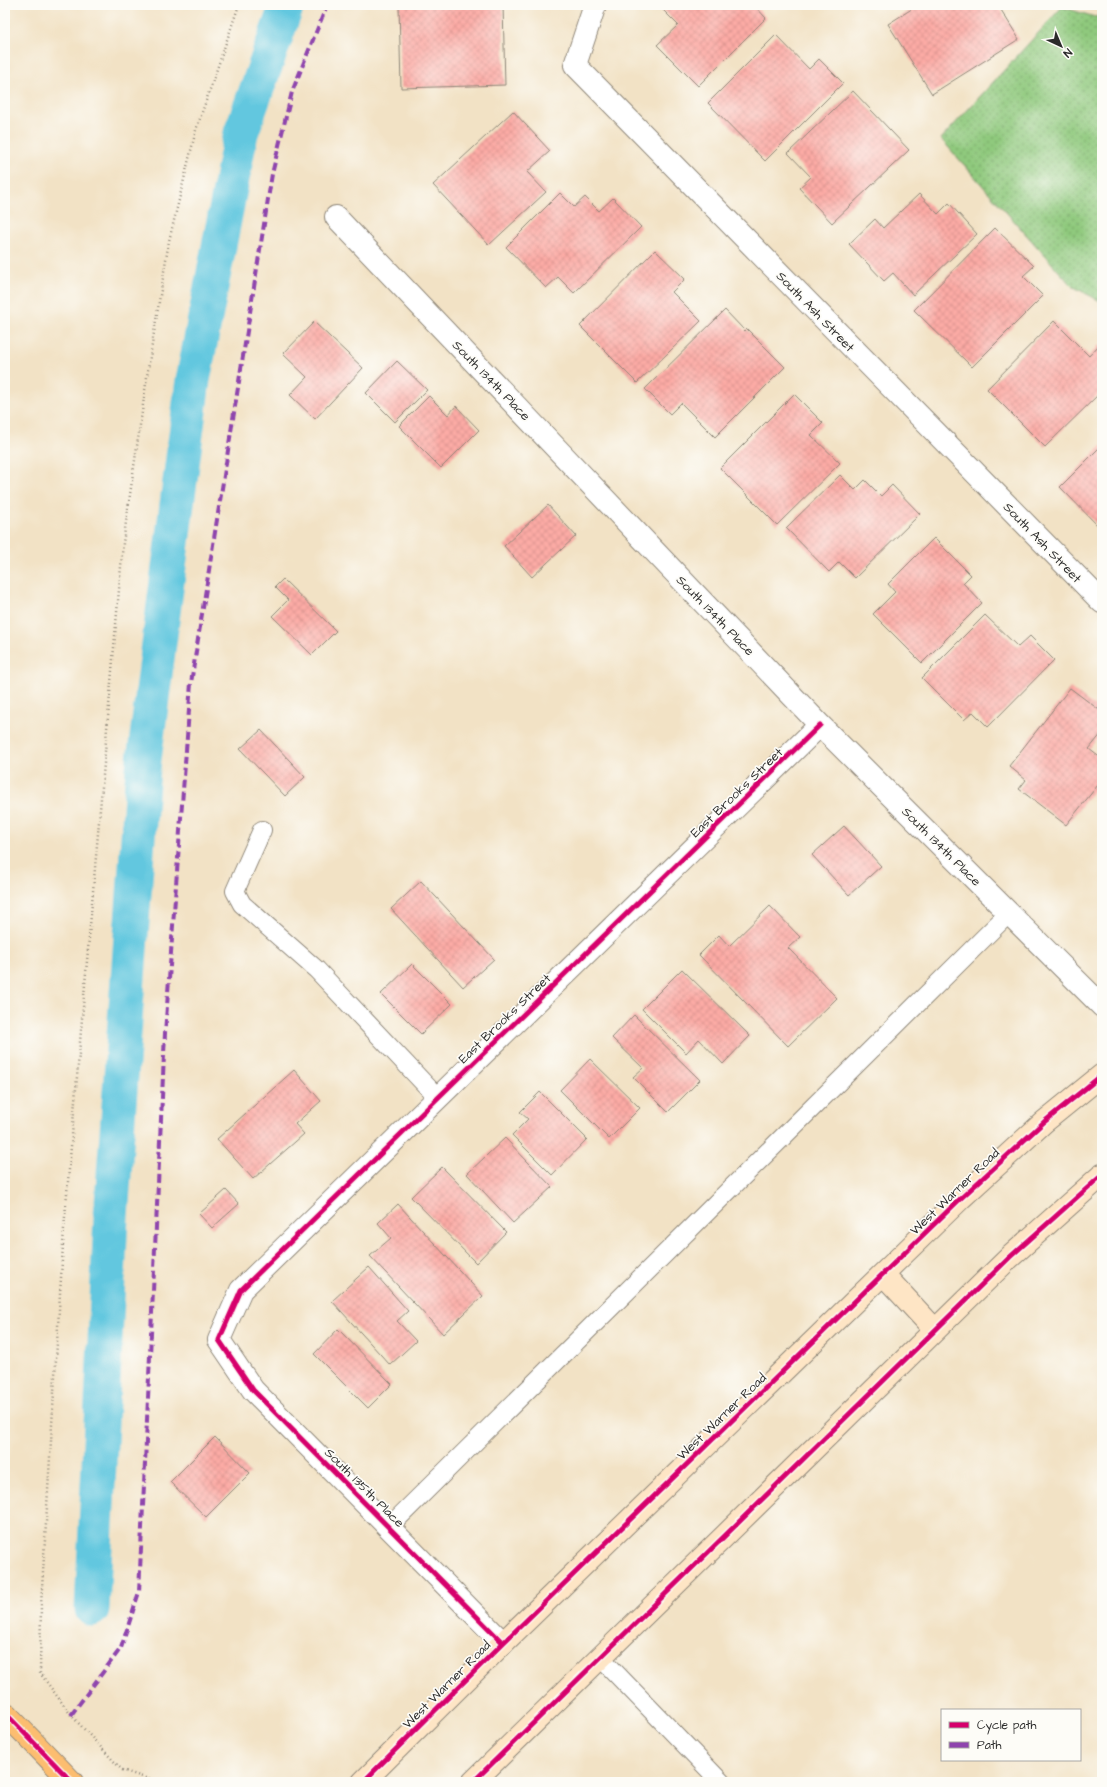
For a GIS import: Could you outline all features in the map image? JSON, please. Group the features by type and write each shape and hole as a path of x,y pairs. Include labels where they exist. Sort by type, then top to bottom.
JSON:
{"main road":[{"name":"West Warner Road","path":"363,1782 503,1643 960,1199 1034,1131 1102,1075"},
{"path":"473,1782 1010,1257 1102,1175"},
{"path":"883,1274 935,1330"},
{"path":"5,1713 72,1782"}],"street":[{"name":"South Ash Street","path":"595,5 575,65 1102,602"},
{"name":"South 134th Place","path":"336,217 820,725 1102,1006"},
{"name":"East Brooks Street","path":"219,1340 241,1290 820,725"},
{"name":"South 135th Place","path":"219,1340 253,1390 503,1643"}],"lane":[{"path":"262,830 235,891 242,904 317,970 438,1098"},
{"path":"389,1527 1009,913"},
{"path":"601,1658 721,1782"}],"path":[{"path":"157,1782 122,1770 71,1715 40,1674 41,1605 64,1228 123,543 149,363 169,241 196,130 239,5"}],"green space":[{"path":"1062,7 1095,17 1102,15 1102,302 1072,286 941,139"}],"building":[{"path":"503,5 505,85 401,88 399,6"},
{"path":"666,5 754,5 766,18 698,86 657,45 678,25 662,9"},
{"path":"918,5 998,5 1019,39 932,94 888,24"},
{"path":"776,35 809,69 819,59 843,83 765,161 708,103"},
{"path":"853,91 909,150 832,223 799,188 811,177 788,153"},
{"path":"513,111 550,151 527,172 546,192 489,245 433,185"},
{"path":"560,193 574,207 585,197 599,211 613,198 641,227 574,293 558,277 546,288 506,247"},
{"path":"919,194 938,214 949,203 977,234 913,295 893,273 884,281 849,244 875,219 883,228"},
{"path":"995,228 1034,266 1023,276 1043,296 972,367 914,310"},
{"path":"655,250 685,279 672,292 701,321 637,383 580,326"},
{"path":"725,310 745,331 747,329 785,367 715,437 681,403 670,414 645,389"},
{"path":"1054,321 1089,356 1099,345 1102,348 1102,391 1045,447 987,389"},
{"path":"314,322 363,368 315,419 290,395 307,377 283,354"},
{"path":"397,361 427,390 395,422 366,393"},
{"path":"794,394 823,423 811,435 840,463 777,525 720,468"},
{"path":"429,396 448,415 456,406 479,430 441,468 399,426"},
{"path":"1102,445 1102,530 1060,487"},
{"path":"840,475 855,490 865,480 881,496 892,485 920,514 855,578 839,562 829,572 786,528"},
{"path":"548,505 576,536 532,577 504,546"},
{"path":"934,538 971,575 963,583 982,603 922,663 873,614 895,592 888,584"},
{"path":"283,579 336,631 312,655 272,616 288,600 275,587"},
{"path":"985,615 1018,647 1030,636 1054,660 988,727 973,712 964,720 922,678"},
{"path":"1070,688 1102,712 1102,733 1089,749 1102,759 1102,780 1066,825 1019,789 1026,780 1009,766"},
{"path":"261,730 305,777 285,796 240,749"},
{"path":"844,826 881,866 849,895 812,855"},
{"path":"421,881 494,959 463,987 391,909"},
{"path":"770,906 800,937 788,948 837,998 788,1046 699,955 719,935 729,946"},
{"path":"412,964 452,1004 421,1034 381,994"},
{"path":"682,969 750,1036 723,1064 699,1039 686,1053 642,1009"},
{"path":"634,1015 700,1080 668,1112 633,1077 643,1068 612,1038"},
{"path":"590,1059 640,1108 609,1139 560,1090"},
{"path":"294,1070 321,1101 295,1124 304,1134 253,1179 217,1139"},
{"path":"540,1092 587,1139 552,1175 512,1135 528,1119 520,1112"},
{"path":"505,1138 552,1187 513,1223 467,1174"},
{"path":"442,1167 506,1232 476,1263 411,1197"},
{"path":"226,1190 239,1204 212,1228 199,1214"},
{"path":"398,1204 483,1296 443,1334 370,1256 391,1238 378,1223"},
{"path":"369,1267 408,1311 397,1321 416,1341 390,1365 332,1301"},
{"path":"338,1329 392,1384 368,1408 314,1354"},
{"path":"215,1437 250,1473 206,1517 170,1482"}],"waterway":[{"path":"92,1609 111,1217 143,768 193,380 241,133 287,5"}],"marked path":[{"path":"71,1715 121,1648 139,1592 165,1033 191,683 272,174 292,92 327,5"}],"cycle path":[{"path":"503,1643 253,1390 219,1340 241,1290 820,725"},
{"path":"363,1782 503,1643 960,1199 1044,1122 1102,1075"},
{"path":"473,1782 1010,1257 1102,1175"},
{"path":"5,1713 72,1782"}]}
